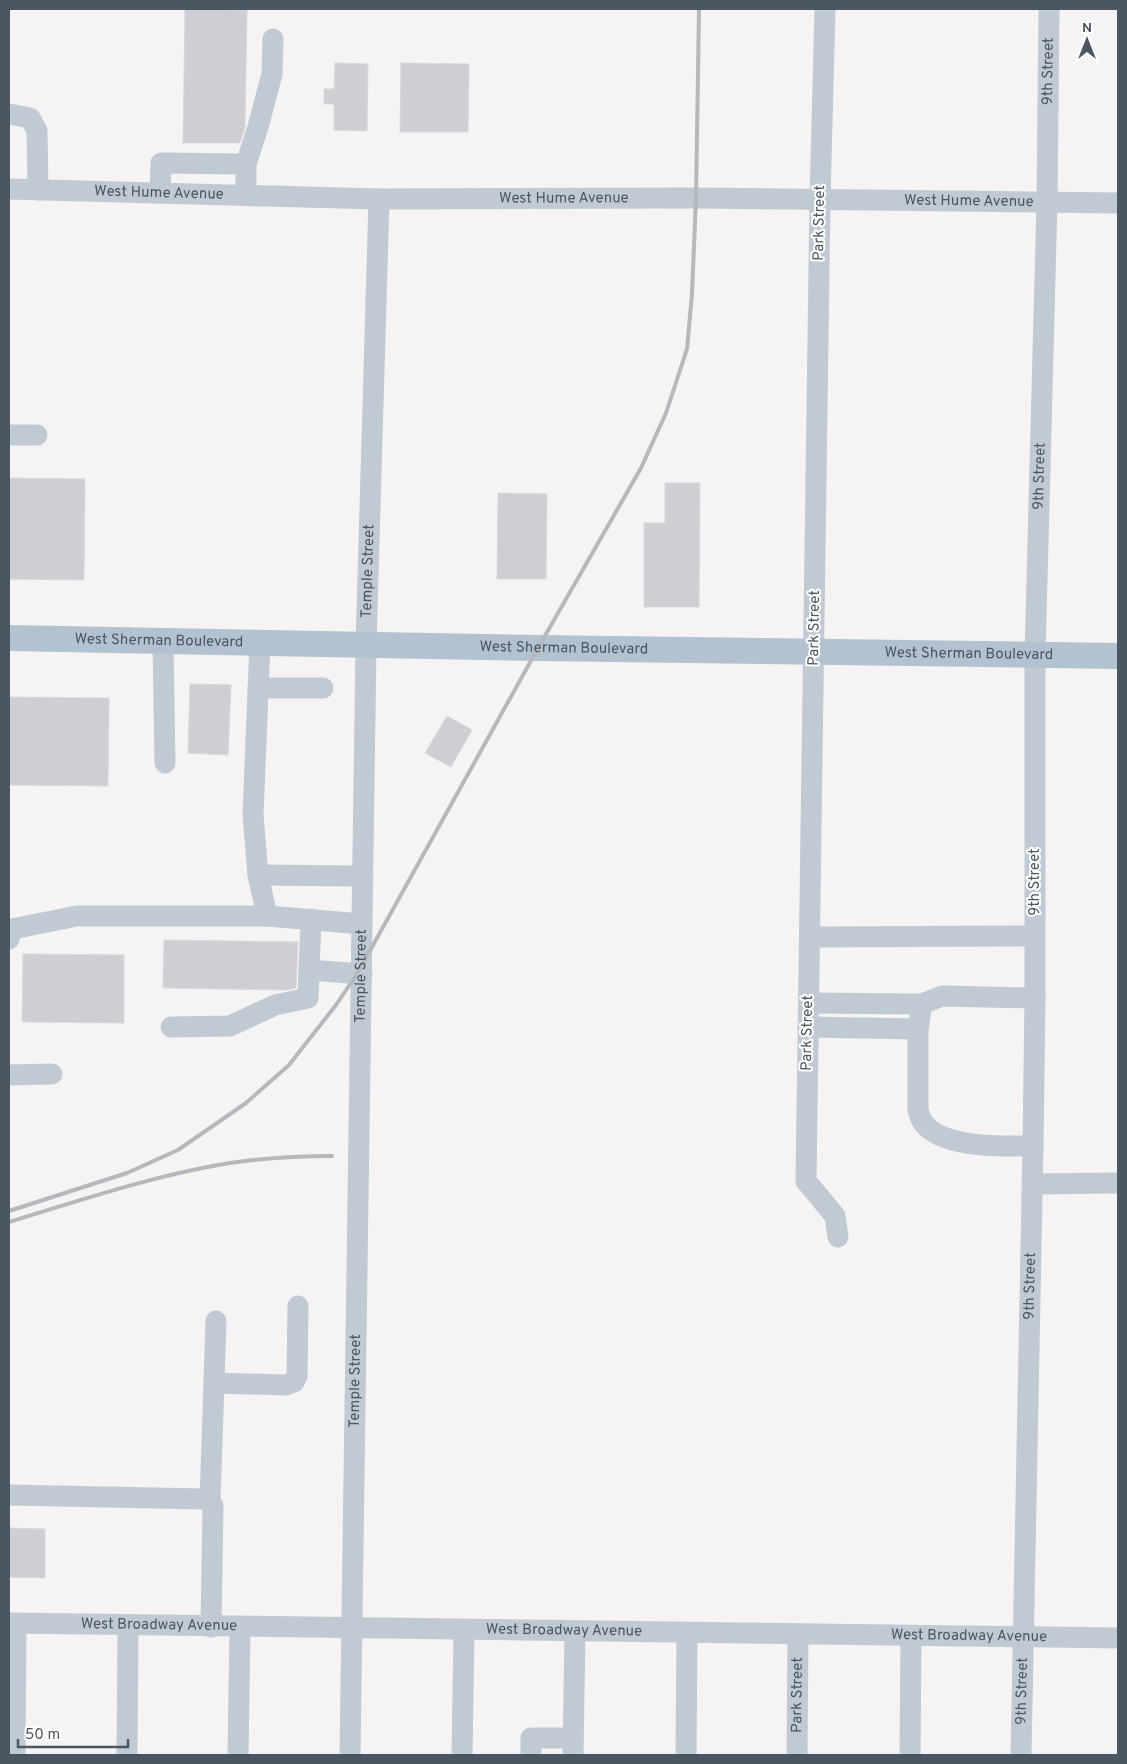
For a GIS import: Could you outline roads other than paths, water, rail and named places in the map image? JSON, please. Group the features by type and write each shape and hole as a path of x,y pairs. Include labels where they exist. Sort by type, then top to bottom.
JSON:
{"main road":[{"name":"West Sherman Boulevard","path":"9,638 162,642 1118,656"}],"street":[{"name":"Park Street","path":"825,9 820,199 806,1181 835,1216 838,1236"},
{"name":"9th Street","path":"1021,1755 1035,998 1035,654 1050,9"},
{"path":"246,195 246,164 272,74 273,39"},
{"path":"9,114 30,118 36,130 38,190"},
{"path":"160,193 161,163 246,164"},
{"name":"West Hume Avenue","path":"9,190 379,199 820,199 1118,203"},
{"name":"Temple Street","path":"350,1755 366,645 379,199"},
{"path":"9,435 37,435"},
{"path":"162,642 165,763"},
{"path":"260,643 253,815 258,875 267,916"},
{"path":"258,688 323,688"},
{"path":"258,875 362,876"},
{"path":"9,939 12,929 77,916 267,916 362,924"},
{"path":"171,1027 230,1026 275,1006 308,998 311,919"},
{"path":"810,937 1035,936"},
{"path":"309,970 362,974"},
{"path":"809,1003 922,1004 942,996 1035,998"},
{"path":"922,1004 918,1030 918,1110 921,1120 928,1127 945,1137 966,1143 991,1146 1033,1146"},
{"path":"808,1027 918,1030"},
{"path":"9,1075 52,1074"},
{"path":"1032,1184 1118,1183"},
{"path":"214,1383 286,1385 294,1382 297,1376 298,1306"},
{"path":"211,1627 213,1506 210,1501 216,1321"},
{"path":"9,1495 204,1498 210,1501"},
{"path":"13,1624 16,1755"},
{"name":"West Broadway Avenue","path":"13,1624 1118,1638"},
{"path":"127,1755 128,1626"},
{"path":"238,1755 240,1627"},
{"path":"462,1755 464,1631"},
{"path":"531,1755 531,1738 573,1747 575,1632"},
{"path":"686,1755 688,1633"},
{"name":"Park Street","path":"797,1755 798,1634"},
{"path":"910,1755 911,1636"}],"railway":[{"path":"9,1211 127,1173 178,1150 246,1103 289,1065 336,1005 357,974 538,648 641,468 666,413 687,349 692,294 696,198 699,9"},
{"path":"9,1222 118,1189 202,1168 268,1159 332,1156"}]}
